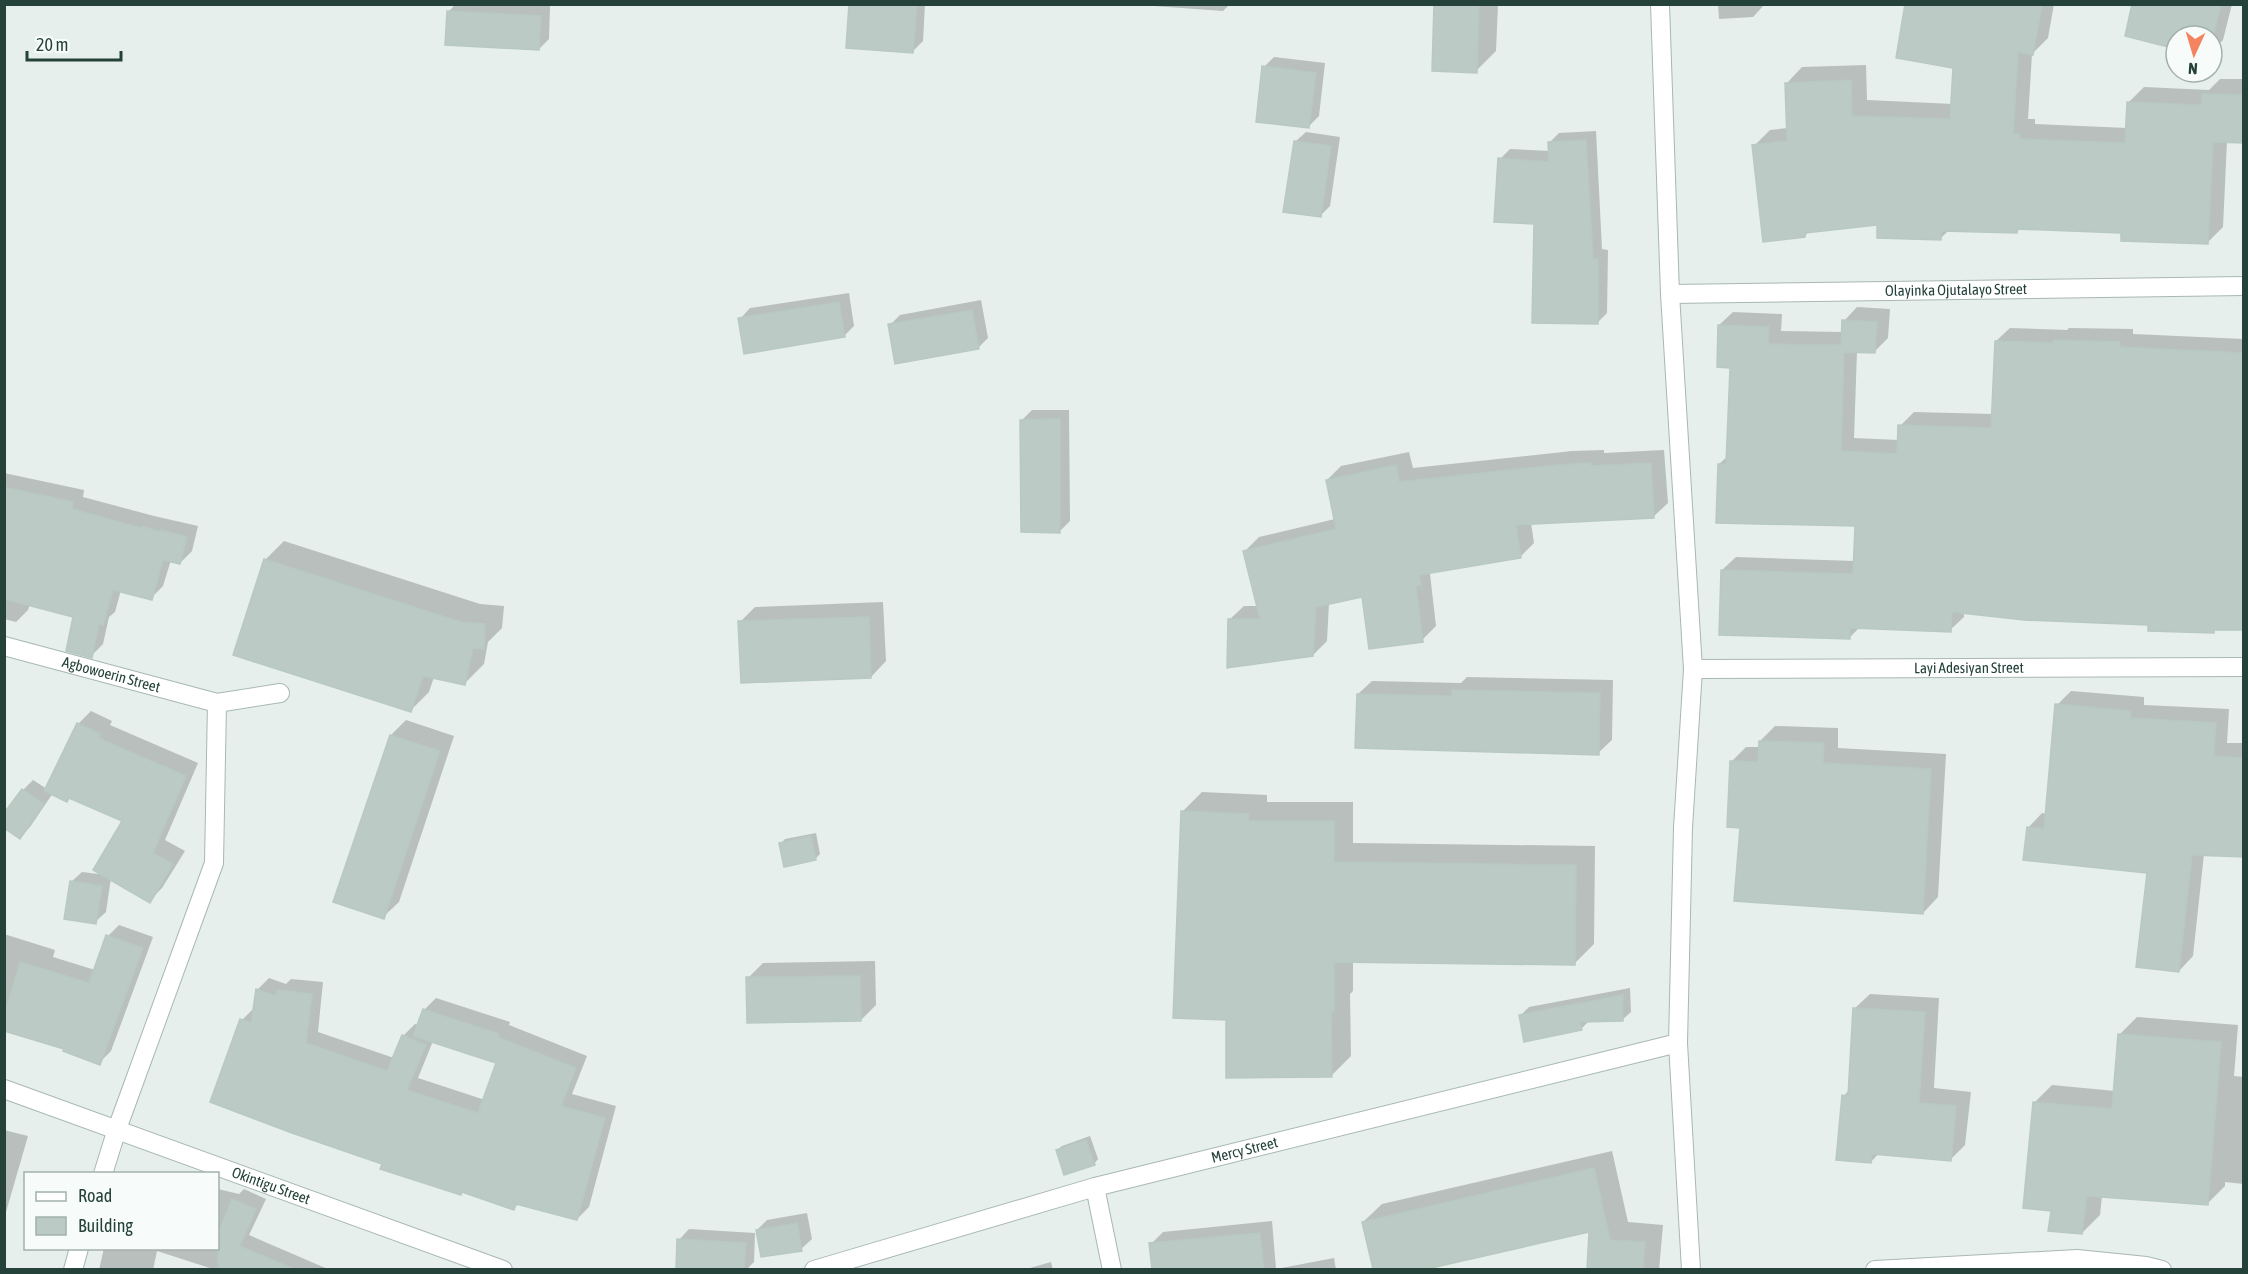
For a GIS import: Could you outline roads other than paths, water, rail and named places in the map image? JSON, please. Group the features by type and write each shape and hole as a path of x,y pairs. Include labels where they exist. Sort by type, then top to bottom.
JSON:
{"street":[{"path":"1660,4 1670,294 1693,669 1683,828 1678,1042 1691,1269"},
{"name":"Olayinka Ojutalayo Street","path":"1670,294 2244,286"},
{"name":"Agbowoerin Street","path":"4,646 217,702"},
{"name":"Layi Adesiyan Street","path":"1693,669 2244,667"},
{"path":"103,1172 214,863 217,702 280,693"},
{"name":"Mercy Street","path":"814,1269 1095,1187 1678,1042"},
{"name":"Okintigu Street","path":"4,1089 504,1269"},
{"path":"1095,1187 1112,1269"},
{"path":"73,1269 78,1250"},
{"path":"1875,1269 2077,1259 2162,1269"}]}
